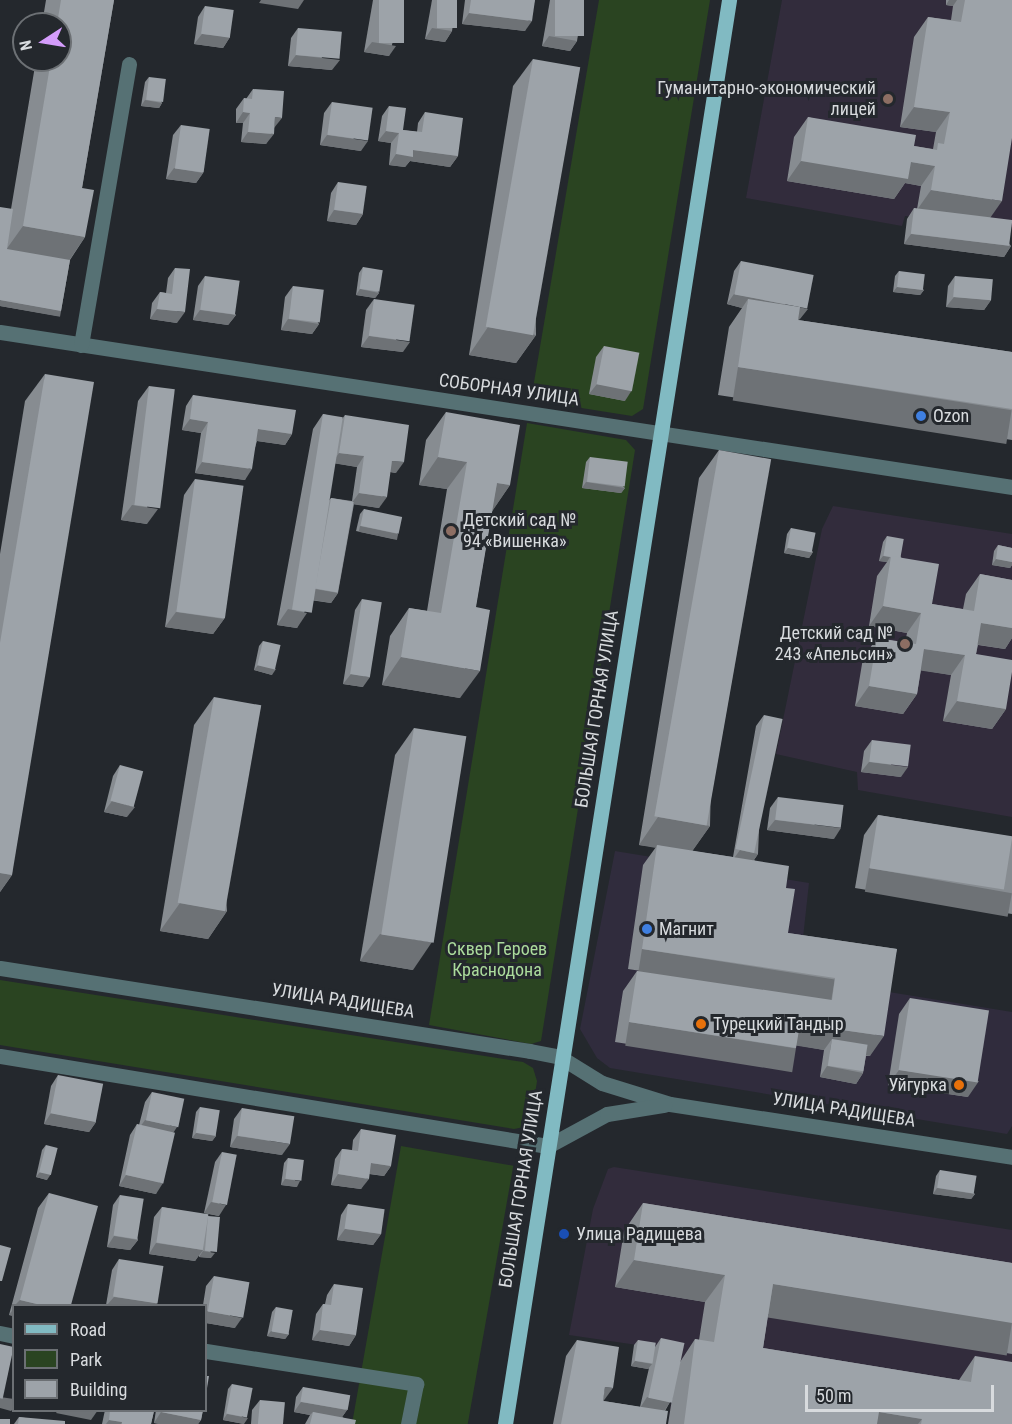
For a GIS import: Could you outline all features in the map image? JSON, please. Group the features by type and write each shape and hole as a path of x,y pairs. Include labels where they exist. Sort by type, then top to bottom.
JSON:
{"main road":[{"name":"БОЛЬШАЯ ГОРНАЯ УЛИЦА","path":"505,1424 560,1057 729,0"}],"street":[{"path":"81,345 129,63"},
{"name":"СОБОРНАЯ УЛИЦА","path":"0,332 1012,487"},
{"name":"УЛИЦА РАДИЩЕВА","path":"0,968 560,1057 602,1083 670,1104 1012,1157"},
{"path":"0,1056 548,1146"},
{"name":"УЛИЦА РАДИЩЕВА","path":"548,1146 607,1114 670,1104"},
{"path":"207,1351 416,1384 408,1424"}],"shaded area":[{"name":"Гуманитарно-экономический лицей","path":"782,0 1012,0 1012,227 905,216 902,226 746,198"},
{"name":"Детский сад № 243 «Апельсин»","path":"833,506 1012,534 1012,817 858,790 857,772 776,754 822,529"},
{"path":"615,851 809,883 802,947 889,992 1012,1012 1012,1126 1007,1134 610,1068 597,1058 580,1029"},
{"path":"614,1167 1012,1230 1012,1424 668,1424 678,1351 569,1335 593,1209 608,1169"}],"green space":[{"path":"599,0 710,0 643,409 632,416 531,400"},
{"name":"Сквер Героев Краснодона","path":"527,423 626,440 635,450 541,1041 531,1044 429,1025"},
{"path":"0,980 523,1062 533,1068 537,1081 531,1120 524,1127 514,1129 0,1045"},
{"path":"401,1146 513,1166 468,1424 352,1424"}],"building":[{"path":"61,0 114,0 82,188 94,190 85,237 23,226 49,72 72,72 72,12 59,12"},
{"path":"379,0 404,0 404,43 379,43"},
{"path":"437,0 457,0 457,28 437,28"},
{"path":"471,0 535,0 532,21 469,13"},
{"path":"555,0 584,0 584,36 555,36"},
{"path":"965,0 1012,0 1012,138 1002,201 931,190 935,166 911,162 908,179 801,161 808,117 916,135 914,146 937,150 938,143 944,144 950,112 914,107 928,17 961,22"},
{"path":"205,6 234,10 230,38 201,34"},
{"path":"298,28 342,32 339,59 296,55"},
{"path":"533,59 580,67 533,335 486,327"},
{"path":"149,77 166,79 163,102 146,100"},
{"path":"253,89 284,91 282,118 275,117 274,134 248,132 250,113 243,112 244,98 252,99"},
{"path":"332,102 373,108 368,140 327,135"},
{"path":"389,106 406,108 403,130 422,132 425,112 463,118 458,156 413,150 413,157 396,154 399,133 386,131"},
{"path":"181,125 210,129 204,173 175,169"},
{"path":"338,182 367,186 363,214 334,210"},
{"path":"0,207 13,209 7,249 70,260 61,311 0,300"},
{"path":"914,208 1012,220 1009,246 911,234"},
{"path":"741,261 814,275 807,308 735,294"},
{"path":"363,267 383,270 379,292 360,289"},
{"path":"175,268 190,269 185,312 157,309 160,292 172,294"},
{"path":"899,271 925,274 923,290 897,287"},
{"path":"205,276 240,281 235,315 200,310"},
{"path":"955,276 993,279 991,300 953,297"},
{"path":"293,286 324,290 320,323 289,319"},
{"path":"374,299 415,305 409,341 369,336"},
{"path":"748,299 800,307 798,320 1012,352 1012,409 738,367"},
{"path":"604,346 639,353 632,391 597,384"},
{"path":"45,374 94,382 12,875 0,873 0,643"},
{"path":"149,386 175,389 160,508 134,505"},
{"path":"193,395 296,410 292,434 258,429 252,469 202,462 208,422 190,419"},
{"path":"446,412 520,425 510,485 497,483 476,607 490,610 480,671 401,657 409,608 441,613 467,462 438,457"},
{"path":"323,414 343,417 312,613 292,610"},
{"path":"345,415 409,425 404,462 392,461 387,497 359,493 364,456 339,453"},
{"path":"719,450 771,459 707,826 654,816"},
{"path":"590,457 628,462 625,486 587,482"},
{"path":"195,479 244,486 225,619 176,612"},
{"path":"331,498 354,502 338,593 315,589"},
{"path":"364,509 402,517 399,534 360,526"},
{"path":"791,528 816,533 812,552 787,548"},
{"path":"887,536 904,539 900,559 884,556"},
{"path":"998,545 1012,548 1012,562 996,559"},
{"path":"891,556 939,564 932,604 974,611 980,574 1012,580 1012,628 981,623 976,654 1012,660 1006,709 957,701 965,655 924,649 917,694 869,686 877,638 916,644 921,613 883,606"},
{"path":"362,599 382,602 370,677 350,674"},
{"path":"263,641 281,645 275,669 257,665"},
{"path":"214,697 261,705 225,911 178,903"},
{"path":"764,715 783,719 754,853 736,849"},
{"path":"414,728 466,736 434,943 381,934"},
{"path":"872,740 911,745 908,767 869,762"},
{"path":"120,765 143,771 134,807 110,801"},
{"path":"778,797 844,805 841,828 775,820"},
{"path":"878,815 1012,836 1004,890 870,868"},
{"path":"657,845 789,866 786,888 795,889 788,933 897,949 884,1036 800,1024 796,1048 629,1022 637,971 832,1000 835,978 642,949"},
{"path":"910,998 989,1011 978,1083 899,1070"},
{"path":"832,1039 868,1045 863,1071 828,1066"},
{"path":"58,1075 103,1084 96,1122 51,1113"},
{"path":"152,1092 184,1099 178,1127 146,1120"},
{"path":"200,1107 220,1110 216,1136 196,1133"},
{"path":"242,1108 294,1116 290,1144 238,1136"},
{"path":"137,1124 175,1133 163,1183 125,1175"},
{"path":"361,1129 396,1135 391,1166 371,1163 369,1179 338,1174 342,1149 358,1151"},
{"path":"46,1145 58,1148 51,1175 39,1172"},
{"path":"222,1152 237,1155 227,1205 212,1202"},
{"path":"288,1158 304,1160 301,1181 285,1179"},
{"path":"940,1170 977,1176 974,1194 937,1188"},
{"path":"49,1193 98,1206 71,1304 37,1304 20,1300"},
{"path":"120,1195 144,1199 137,1239 114,1235"},
{"path":"643,1203 1012,1263 1012,1323 773,1284 763,1348 971,1382 975,1356 1012,1362 1012,1424 921,1424 922,1419 879,1412 877,1424 684,1424 695,1339 714,1342 725,1275 634,1260"},
{"path":"348,1204 385,1209 381,1234 345,1229"},
{"path":"162,1207 208,1214 203,1250 156,1243"},
{"path":"208,1216 220,1217 217,1252 205,1251"},
{"path":"0,1245 11,1248 2,1281 0,1281"},
{"path":"119,1259 163,1266 158,1304 113,1297"},
{"path":"214,1276 249,1282 243,1318 208,1311"},
{"path":"334,1284 363,1288 356,1335 320,1330 323,1304 331,1305"},
{"path":"276,1307 293,1310 288,1335 272,1332"},
{"path":"661,1338 684,1343 672,1403 648,1398"},
{"path":"577,1340 619,1347 613,1388 605,1387 603,1401 668,1411 666,1424 561,1424"},
{"path":"638,1340 656,1343 652,1364 635,1361"},
{"path":"0,1344 12,1347 3,1399 0,1398"},
{"path":"232,1384 253,1388 247,1417 226,1413"},
{"path":"303,1387 350,1395 348,1410 300,1402"},
{"path":"260,1400 285,1402 283,1424 258,1424"},
{"path":"110,1412 154,1412 151,1424 122,1424 122,1422 109,1420"},
{"path":"161,1412 203,1412 201,1420"},
{"path":"313,1412 356,1420 355,1424 310,1424"},
{"path":"19,1417 65,1421 65,1424 18,1424"},
{"path":"0,1419 10,1419 10,1424 0,1424"}],"place":[{"name":"Гуманитарно-экономический лицей","path":"888,99"},
{"name":"Ozon","path":"921,416"},
{"name":"Детский сад № 94 «Вишенка»","path":"451,531"},
{"name":"Детский сад № 243 «Апельсин»","path":"905,644"},
{"name":"Магнит","path":"647,929"},
{"name":"Турецкий Тандыр","path":"701,1024"},
{"name":"Уйгурка","path":"959,1085"},
{"name":"Улица Радищева","path":"564,1234"}]}
